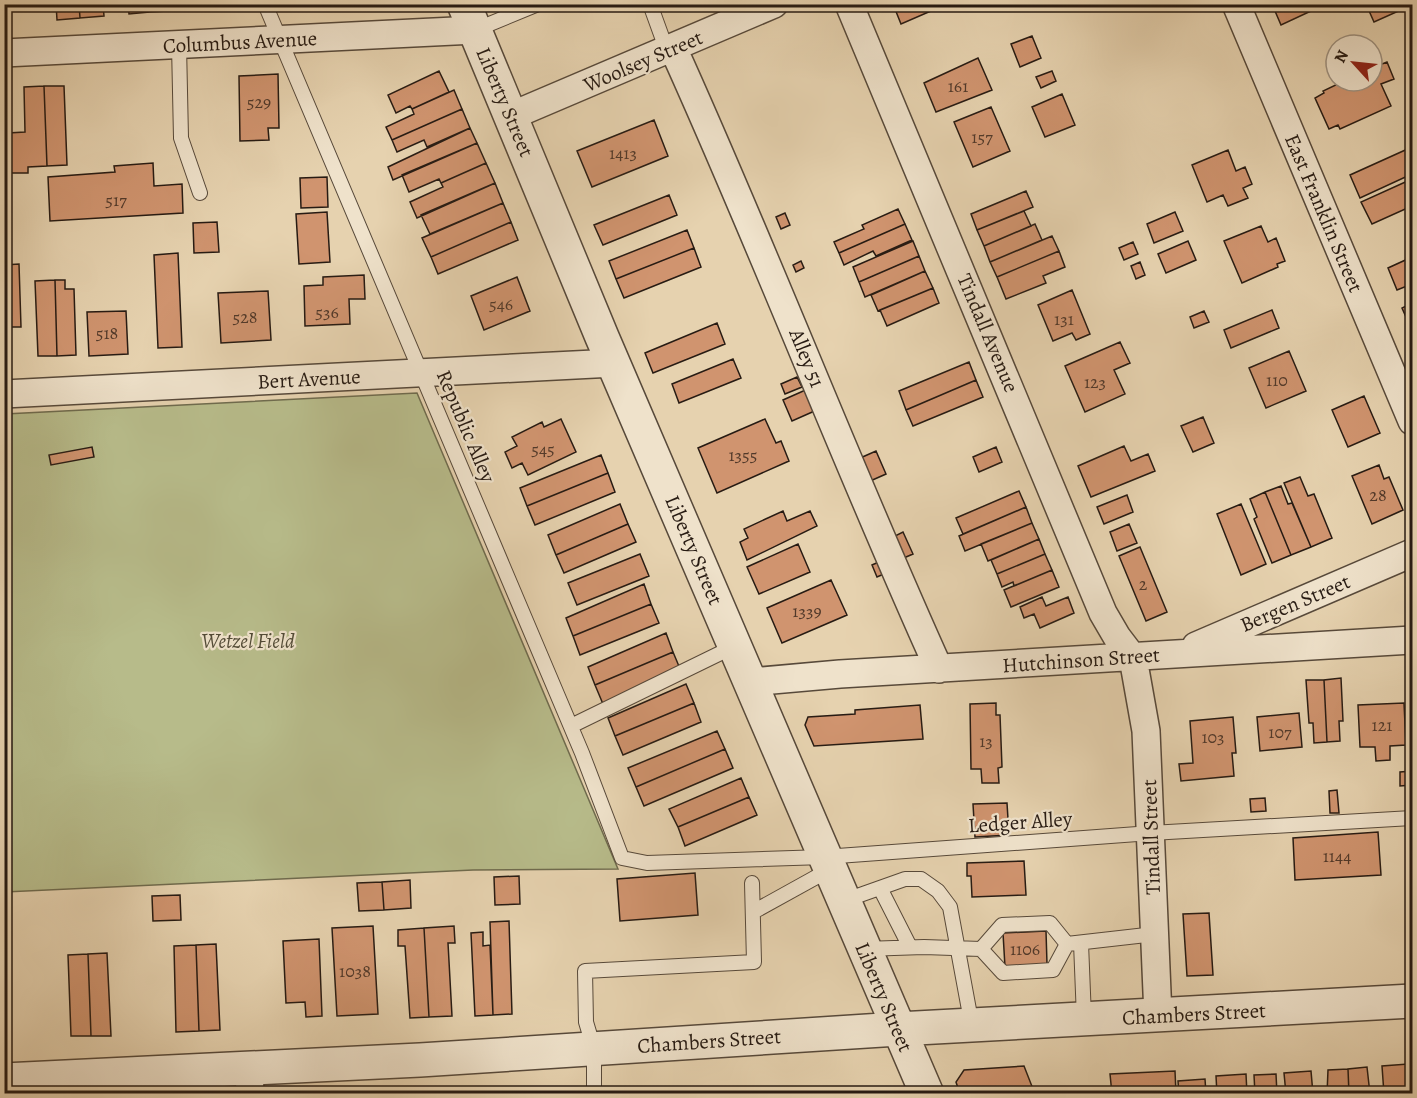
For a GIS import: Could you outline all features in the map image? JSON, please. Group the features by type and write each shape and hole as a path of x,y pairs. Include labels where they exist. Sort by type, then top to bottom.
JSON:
{"street":[{"name":"Woolsey Street","path":"511,116 774,4"},
{"name":"Tindall Avenue","path":"849,4 1103,613 1116,637 1133,658"},
{"name":"East Franklin Street","path":"1236,4 1413,421"},
{"name":"Columbus Avenue","path":"4,53 280,40 469,17"},
{"name":"Liberty Street","path":"469,17 826,863 927,1094"},
{"name":"Alley 51","path":"670,50 738,192 904,592 939,669"},
{"name":"Bert Avenue","path":"4,394 614,363"},
{"name":"Bergen Street","path":"1178,653 1413,553"},
{"name":"Hutchinson Street","path":"750,682 1133,658 1178,653 1413,640"},
{"name":"Tindall Street","path":"1133,658 1146,731 1158,1016"},
{"name":"Chambers Street","path":"4,1080 57,1085 250,1081 594,1049 898,1029 1413,1001"}],"lane":[{"name":"Republic Alley","path":"264,4 570,726 622,858 631,861"},
{"path":"469,17 538,4"},
{"path":"650,4 670,50"},
{"path":"178,45 181,138 200,193"},
{"path":"570,726 735,646"},
{"name":"Ledger Alley","path":"631,861 647,863 826,863 1151,833 1413,819"},
{"path":"753,912 826,863"},
{"path":"843,901 905,879 921,879 938,891 950,908 972,1026"},
{"path":"594,1094 594,1049 586,1022 585,971 754,962 752,883"},
{"path":"880,888 910,947"},
{"path":"981,949 1002,925 1050,923 1066,944"},
{"path":"1066,944 1155,934"},
{"path":"1081,942 1084,1020"},
{"path":"863,949 910,947 981,949 1003,973 1053,970 1066,944"}],"green space":[{"name":"Wetzel Field","path":"417,393 618,869 473,870 5,892 5,414"}],"building":[{"path":"4,4 33,4 33,6 4,8"},
{"path":"56,4 79,4 80,18 57,20"},
{"path":"79,4 103,4 104,16 80,18"},
{"path":"128,4 148,4 149,12 129,14"},
{"path":"148,4 168,4 168,11 149,12"},
{"path":"893,4 947,4 901,24"},
{"path":"1272,4 1326,4 1281,25"},
{"path":"1366,4 1412,4 1412,5 1374,22"},
{"path":"1032,36 1041,58 1020,67 1011,44"},
{"path":"978,58 992,90 936,112 924,83"},
{"path":"1387,62 1394,79 1384,83 1384,63"},
{"path":"439,71 449,92 412,109 410,106 396,113 388,95"},
{"path":"1052,71 1056,81 1041,88 1036,77"},
{"path":"278,74 279,128 268,128 269,140 240,141 239,76"},
{"path":"44,86 47,166 28,167 28,173 10,173 8,133 25,132 24,87"},
{"path":"44,86 64,86 67,165 47,166"},
{"path":"454,90 462,109 392,140 386,127 414,114 412,109"},
{"path":"1384,91 1391,106 1340,129 1338,125 1329,129 1315,98 1324,93 1384,93"},
{"path":"1062,94 1075,125 1045,137 1032,107"},
{"path":"991,107 1010,151 973,167 954,122"},
{"path":"462,109 470,128 427,147 424,140 397,152 392,140"},
{"path":"654,120 668,156 592,187 577,151"},
{"path":"470,128 477,143 393,180 388,167"},
{"path":"477,143 486,163 441,183 439,179 409,192 402,175"},
{"path":"1412,147 1412,174 1360,198 1350,175"},
{"path":"1228,150 1236,171 1245,167 1252,184 1243,188 1248,198 1228,206 1223,195 1207,202 1192,165"},
{"path":"153,163 154,186 182,184 183,213 50,221 48,177 115,172 114,166"},
{"path":"486,163 495,183 417,218 410,202 443,187 441,183"},
{"path":"327,177 328,207 301,208 300,178"},
{"path":"1412,179 1412,206 1372,224 1361,202"},
{"path":"495,183 503,203 430,234 421,215"},
{"path":"1026,191 1033,207 977,230 971,214"},
{"path":"669,195 677,215 603,245 594,225"},
{"path":"503,203 511,222 431,257 422,238"},
{"path":"898,209 905,224 839,253 834,242 864,229 862,225"},
{"path":"1024,211 1031,226 984,246 977,230"},
{"path":"327,212 330,262 299,264 296,214"},
{"path":"1175,212 1183,231 1154,243 1147,224"},
{"path":"785,213 790,225 781,229 776,217"},
{"path":"217,222 219,252 194,253 193,223"},
{"path":"511,222 518,240 438,274 431,257"},
{"path":"905,224 912,240 876,256 873,251 844,265 839,253"},
{"path":"1035,224 1042,240 990,262 984,246"},
{"path":"1261,226 1268,242 1276,238 1285,261 1277,264 1278,267 1242,283 1224,241"},
{"path":"687,230 694,248 616,279 609,261"},
{"path":"1052,236 1059,251 997,277 990,262"},
{"path":"913,241 919,256 859,282 853,267"},
{"path":"1188,241 1196,260 1166,273 1158,254"},
{"path":"1133,242 1138,254 1124,260 1119,248"},
{"path":"694,248 701,267 624,298 616,279"},
{"path":"1059,251 1065,267 1043,276 1046,283 1006,299 997,277"},
{"path":"178,253 182,347 158,348 154,255"},
{"path":"919,256 925,271 865,297 859,282"},
{"path":"1412,257 1412,284 1397,290 1388,268"},
{"path":"801,261 804,268 796,272 793,265"},
{"path":"1140,262 1145,275 1136,279 1131,266"},
{"path":"19,264 21,327 4,327 4,265"},
{"path":"925,271 933,288 878,311 871,295"},
{"path":"364,275 365,299 349,299 350,324 305,326 304,286 323,285 323,277"},
{"path":"517,277 530,311 484,330 471,296"},
{"path":"55,280 57,356 38,356 35,281"},
{"path":"55,280 65,280 65,289 74,289 76,355 57,356"},
{"path":"933,288 939,303 887,326 880,310"},
{"path":"1072,290 1090,334 1076,340 1072,333 1053,341 1038,305"},
{"path":"268,291 271,340 221,343 218,293"},
{"path":"1412,303 1412,325 1410,326 1402,308"},
{"path":"1272,310 1279,328 1231,348 1224,330"},
{"path":"126,311 128,354 89,356 87,312"},
{"path":"1204,311 1209,322 1194,328 1190,317"},
{"path":"717,323 725,344 653,373 645,353"},
{"path":"1120,342 1130,363 1114,370 1125,394 1085,412 1065,366"},
{"path":"1289,351 1306,391 1266,408 1249,368"},
{"path":"733,359 741,378 679,403 672,384"},
{"path":"969,362 976,380 906,410 899,391"},
{"path":"797,377 802,387 785,394 781,384"},
{"path":"976,380 983,397 913,426 906,410"},
{"path":"810,388 819,409 792,421 783,400"},
{"path":"1364,396 1380,433 1348,447 1332,410"},
{"path":"1203,417 1214,443 1193,452 1181,426"},
{"path":"561,419 576,452 528,475 522,463 512,468 505,452 517,446 512,437 542,422 544,427"},
{"path":"765,419 776,443 781,441 789,461 717,493 698,448"},
{"path":"1124,446 1131,461 1148,454 1155,471 1091,497 1078,466"},
{"path":"92,447 94,457 51,465 49,455"},
{"path":"996,447 1002,462 979,472 973,457"},
{"path":"876,451 886,474 868,482 858,459"},
{"path":"601,455 608,473 527,506 520,488"},
{"path":"1379,465 1384,479 1389,477 1403,510 1372,524 1352,476"},
{"path":"608,473 615,492 535,525 527,506"},
{"path":"1300,477 1308,496 1314,494 1332,538 1311,547 1284,483"},
{"path":"1281,486 1288,504 1292,503 1311,547 1291,555 1265,492"},
{"path":"1019,491 1026,507 963,534 956,518"},
{"path":"1265,492 1291,555 1272,563 1254,519 1257,517 1250,499"},
{"path":"1127,495 1133,512 1104,524 1097,507"},
{"path":"620,504 628,524 556,555 548,535"},
{"path":"1241,504 1266,564 1241,575 1217,514"},
{"path":"1026,507 1032,523 965,551 959,536"},
{"path":"783,511 787,521 810,511 817,526 747,560 740,542 748,538 744,529"},
{"path":"1032,523 1039,539 988,561 981,544"},
{"path":"628,524 636,542 564,573 556,555"},
{"path":"1129,524 1137,543 1117,551 1110,532"},
{"path":"903,532 913,554 899,560 889,539"},
{"path":"1039,539 1045,554 997,574 991,560"},
{"path":"798,544 810,572 759,594 747,567"},
{"path":"1140,547 1167,612 1146,621 1119,556"},
{"path":"640,554 649,576 577,605 568,583"},
{"path":"1045,554 1052,570 1014,586 1013,582 1002,587 997,574"},
{"path":"881,561 886,573 877,577 872,565"},
{"path":"1052,570 1059,587 1011,607 1004,590"},
{"path":"831,580 847,615 782,643 767,608"},
{"path":"644,584 651,604 573,636 566,618"},
{"path":"1042,597 1046,606 1068,597 1074,613 1040,628 1034,614 1024,618 1020,607"},
{"path":"651,604 659,623 580,655 573,636"},
{"path":"666,633 673,652 595,685 588,667"},
{"path":"673,652 681,671 603,704 595,685"},
{"path":"1341,678 1343,721 1339,721 1340,741 1327,742 1324,680"},
{"path":"1306,680 1324,680 1327,742 1314,743 1313,723 1309,723"},
{"path":"686,684 694,703 615,736 608,718"},
{"path":"694,703 701,722 623,755 615,736"},
{"path":"996,703 996,715 1000,715 1002,767 998,768 999,783 982,783 981,769 971,769 970,704"},
{"path":"1404,703 1406,745 1390,746 1390,760 1376,761 1375,747 1360,747 1358,705"},
{"path":"920,705 923,739 814,746 805,725 808,717 855,714 855,710"},
{"path":"1299,713 1302,747 1260,751 1257,717"},
{"path":"1233,717 1236,753 1232,753 1234,776 1181,781 1179,764 1193,763 1190,721"},
{"path":"717,731 725,749 636,787 628,768"},
{"path":"725,749 733,768 644,806 636,787"},
{"path":"1412,771 1412,785 1400,786 1400,772"},
{"path":"741,778 749,797 678,827 669,809"},
{"path":"1337,790 1339,813 1330,813 1329,791"},
{"path":"749,797 757,815 685,846 678,827"},
{"path":"1265,798 1266,811 1251,812 1250,799"},
{"path":"1007,803 1009,835 975,837 973,804"},
{"path":"1378,832 1381,875 1295,880 1293,838"},
{"path":"1024,861 1026,895 972,897 971,876 967,876 967,863"},
{"path":"695,873 698,915 620,921 617,879"},
{"path":"519,876 520,904 495,905 494,877"},
{"path":"410,880 411,908 384,910 382,882"},
{"path":"382,882 384,910 359,911 357,883"},
{"path":"180,895 181,920 153,921 152,896"},
{"path":"1209,913 1213,975 1187,976 1183,914"},
{"path":"509,921 512,1014 493,1015 490,922"},
{"path":"373,926 378,1014 337,1016 332,928"},
{"path":"454,926 455,943 448,943 452,1016 429,1017 424,928"},
{"path":"424,928 429,1017 410,1018 405,946 398,946 398,930"},
{"path":"1046,931 1047,964 1005,967 1003,933"},
{"path":"483,932 483,946 490,945 493,1015 475,1016 471,933"},
{"path":"319,939 322,1016 306,1017 305,1002 286,1003 283,941"},
{"path":"216,944 220,1030 199,1031 196,945"},
{"path":"196,945 199,1031 176,1032 174,946"},
{"path":"107,953 111,1036 91,1036 88,954"},
{"path":"88,954 91,1036 71,1036 68,955"},
{"path":"1408,1064 1410,1094 1384,1094 1382,1066"},
{"path":"1024,1066 1033,1089 1021,1094 960,1094 956,1082 964,1070"},
{"path":"1367,1067 1370,1094 1349,1094 1348,1069"},
{"path":"1348,1069 1349,1094 1327,1094 1328,1070"},
{"path":"1175,1071 1176,1094 1112,1094 1110,1074"},
{"path":"1311,1071 1313,1094 1286,1094 1284,1073"},
{"path":"1246,1074 1247,1094 1217,1094 1216,1076"},
{"path":"1276,1074 1277,1094 1255,1094 1254,1075"},
{"path":"1205,1079 1206,1094 1179,1094 1178,1081"}]}
